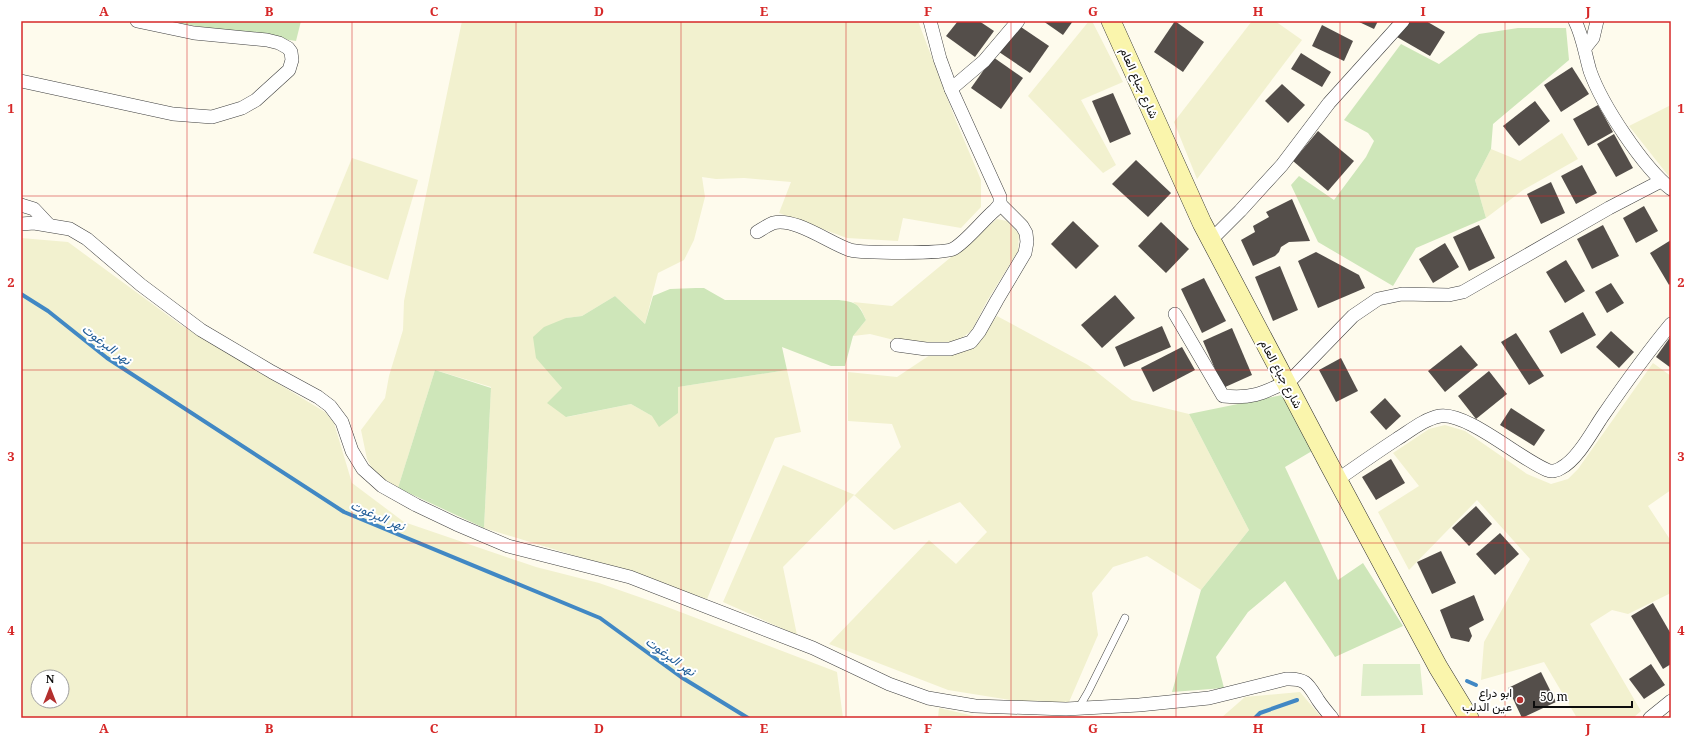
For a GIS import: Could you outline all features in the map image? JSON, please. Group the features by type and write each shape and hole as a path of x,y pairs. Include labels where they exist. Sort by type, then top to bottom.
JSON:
{"main road":[{"name":"شارع جباع العام","path":"1111,21 1211,240 1337,480 1438,667 1469,718"}],"street":[{"path":"21,81 173,114 212,117 242,108 256,100 288,70 292,60 291,52 288,48 279,43 267,40 194,33 137,21"},
{"path":"757,232 774,223 788,223 851,250 946,251 953,249 961,243 1000,204 1000,197 986,163 951,89 940,59 930,21"},
{"path":"951,89 984,61 1018,21"},
{"path":"1211,240 1282,165 1329,103 1403,21"},
{"path":"1175,314 1223,396 1240,398 1261,394 1286,383 1353,316 1378,299 1402,294 1448,295 1463,292 1610,208 1666,185 1630,142 1602,97 1590,71 1585,48 1575,21"},
{"path":"1585,48 1594,38 1597,21"},
{"path":"897,345 926,349 950,349 971,342 979,332 1025,253 1027,242 1026,233 1022,226 1000,204"},
{"path":"21,205 34,209 49,225"},
{"path":"21,224 49,225 70,229 87,239 141,285 200,330 318,397 330,406 342,422 352,452 363,469 382,486 416,505 508,546 630,577 813,648 889,684 928,698 975,706 1061,710 1202,699 1286,679 1296,679 1304,681 1311,688 1319,702 1332,718"},
{"path":"1337,480 1410,430 1429,420 1444,416 1449,416 1463,421 1548,470 1560,469 1567,465 1580,449 1649,351 1671,324"},
{"path":"1650,718 1671,701"}],"lane":[{"path":"1078,709 1125,618"}],"green space":[{"path":"169,21 301,21 296,41"},
{"path":"462,21 918,21 956,121 981,180 981,207 961,228 903,218 898,241 847,238 779,213 791,182 744,178 716,179 702,177 705,197 694,240 684,260 658,273 645,324 615,296 582,316 566,318 551,374 562,388 567,417 631,404 652,416 678,413 678,387 787,370 801,432 775,438 707,599 622,570 484,528 491,387 435,370 398,488 374,472 367,459 361,430 385,398 389,376 403,330 404,301"},
{"path":"1089,21 1092,21 1123,82 1081,100 1116,165 1103,173 1028,96"},
{"path":"1252,21 1275,21 1302,40 1197,179 1174,122"},
{"path":"1518,28 1566,28 1569,60 1493,124 1491,149 1475,180 1486,218 1416,248 1393,286 1318,242 1291,185 1299,176 1334,200 1366,157 1374,141 1368,133 1344,120 1401,44 1439,64 1479,34"},
{"path":"1671,105 1671,179 1629,126"},
{"path":"1562,133 1578,159 1523,190 1486,218 1475,180 1491,149 1520,161"},
{"path":"352,158 418,180 388,280 313,253"},
{"path":"997,219 1007,221 1019,234 1018,251 987,301 972,330 957,342 944,345 910,344 870,334 853,336 866,320 861,309 853,302 892,306"},
{"path":"21,238 68,242 181,325 325,412 334,423 352,483 404,522 536,567 599,583 662,605 837,672 843,718 21,718"},
{"path":"704,288 725,300 845,301 853,303 859,307 866,320 853,336 845,366 831,366 782,347 787,370 678,387 678,413 659,427 652,416 631,404 566,417 547,403 562,388 536,358 533,337 544,327 566,318 582,316 615,296 645,324 653,296 670,289"},
{"path":"997,316 1088,365 1132,400 1189,414 1249,530 1201,590 1147,556 1113,567 1092,593 1098,635 1066,709 948,690 829,644 929,540 956,564 987,532 960,502 894,530 854,495 783,567 797,635 723,602 783,465 855,495 901,447 892,424 848,421 848,372 897,377 930,355 970,350"},
{"path":"1653,363 1671,376 1671,490 1648,506 1671,541 1671,593 1628,614 1612,610 1590,624 1641,711 1633,718 1577,718 1544,662 1481,680 1484,642 1530,559 1477,500 1409,570 1378,512 1419,486 1393,453 1429,429 1445,425 1465,431 1527,474 1551,484 1568,479 1578,469"},
{"path":"435,370 491,388 484,528 398,488"},
{"path":"1282,395 1312,451 1285,467 1338,580 1363,563 1403,626 1335,657 1285,581 1248,612 1216,657 1224,688 1172,692 1201,590 1249,530 1189,414"},
{"path":"1363,664 1420,664 1423,695 1361,696"},
{"path":"1300,692 1322,718 1221,718 1245,697"},
{"path":"939,708 974,716 1015,718 938,718"}],"building":[{"path":"958,21 979,21 994,31 975,57 946,36"},
{"path":"1043,21 1073,21 1063,35"},
{"path":"1175,21 1204,42 1183,72 1154,52"},
{"path":"1357,21 1378,21 1374,29"},
{"path":"1407,21 1426,21 1445,32 1430,56 1397,37"},
{"path":"1018,25 1049,46 1030,73 999,52"},
{"path":"1322,25 1353,41 1344,61 1312,46"},
{"path":"1301,53 1331,72 1322,87 1291,69"},
{"path":"993,57 1023,78 1001,109 971,88"},
{"path":"1572,67 1589,94 1561,112 1544,85"},
{"path":"1282,84 1305,105 1288,123 1265,101"},
{"path":"1113,93 1131,134 1110,143 1092,101"},
{"path":"1535,101 1550,121 1519,146 1503,126"},
{"path":"1598,105 1613,132 1588,146 1573,119"},
{"path":"1318,131 1354,161 1328,191 1293,161"},
{"path":"1614,134 1633,168 1616,177 1597,144"},
{"path":"1136,160 1171,193 1148,217 1112,184"},
{"path":"1582,165 1597,193 1576,204 1561,176"},
{"path":"1551,182 1565,213 1541,224 1527,194"},
{"path":"1292,199 1310,241 1289,242 1281,247 1275,256 1253,266 1241,240 1255,232 1253,226 1269,217 1266,212"},
{"path":"1644,206 1658,231 1636,243 1623,218"},
{"path":"1073,221 1099,246 1076,269 1051,244"},
{"path":"1161,222 1189,249 1166,273 1138,246"},
{"path":"1479,225 1495,258 1469,271 1453,237"},
{"path":"1603,225 1619,256 1592,269 1577,239"},
{"path":"1671,240 1671,283 1669,285 1650,253"},
{"path":"1445,243 1459,267 1433,283 1419,259"},
{"path":"1316,252 1359,275 1365,288 1318,308 1298,261"},
{"path":"1566,260 1585,291 1565,303 1546,272"},
{"path":"1280,266 1298,310 1273,321 1255,277"},
{"path":"1204,278 1226,321 1202,333 1181,289"},
{"path":"1611,283 1624,303 1607,313 1595,292"},
{"path":"1115,295 1135,318 1102,348 1081,325"},
{"path":"1583,312 1596,335 1561,354 1549,331"},
{"path":"1162,326 1171,347 1124,367 1115,347"},
{"path":"1232,328 1252,375 1223,388 1203,341"},
{"path":"1611,331 1634,352 1619,368 1596,347"},
{"path":"1516,333 1544,376 1529,385 1501,342"},
{"path":"1671,336 1671,368 1656,357"},
{"path":"1461,345 1478,365 1445,392 1428,371"},
{"path":"1182,347 1195,370 1153,392 1141,368"},
{"path":"1341,358 1358,391 1336,402 1319,370"},
{"path":"1489,371 1507,394 1476,419 1458,396"},
{"path":"1385,398 1401,416 1386,430 1370,412"},
{"path":"1511,408 1545,430 1534,446 1500,425"},
{"path":"1391,459 1405,483 1376,500 1362,477"},
{"path":"1476,506 1492,524 1469,546 1452,528"},
{"path":"1500,533 1519,554 1495,575 1476,554"},
{"path":"1441,551 1456,583 1432,594 1417,562"},
{"path":"1474,595 1484,620 1469,628 1472,636 1469,642 1451,638 1440,610"},
{"path":"1653,603 1671,634 1671,664 1663,669 1631,616"},
{"path":"1651,664 1665,685 1644,699 1629,679"},
{"path":"1541,672 1556,702 1522,718 1508,688"}],"waterway":[{"name":"نهر البرغوت","path":"21,294 48,311 107,358 344,512 600,618 681,677 748,718"},
{"name":"نهر البرغوت","path":"1467,681 1476,685"},
{"name":"نهر البرغوت","path":"1255,718 1260,713 1297,700"}],"place":[{"name":"ابو دراع عين الدلب","path":"1520,700"}]}
